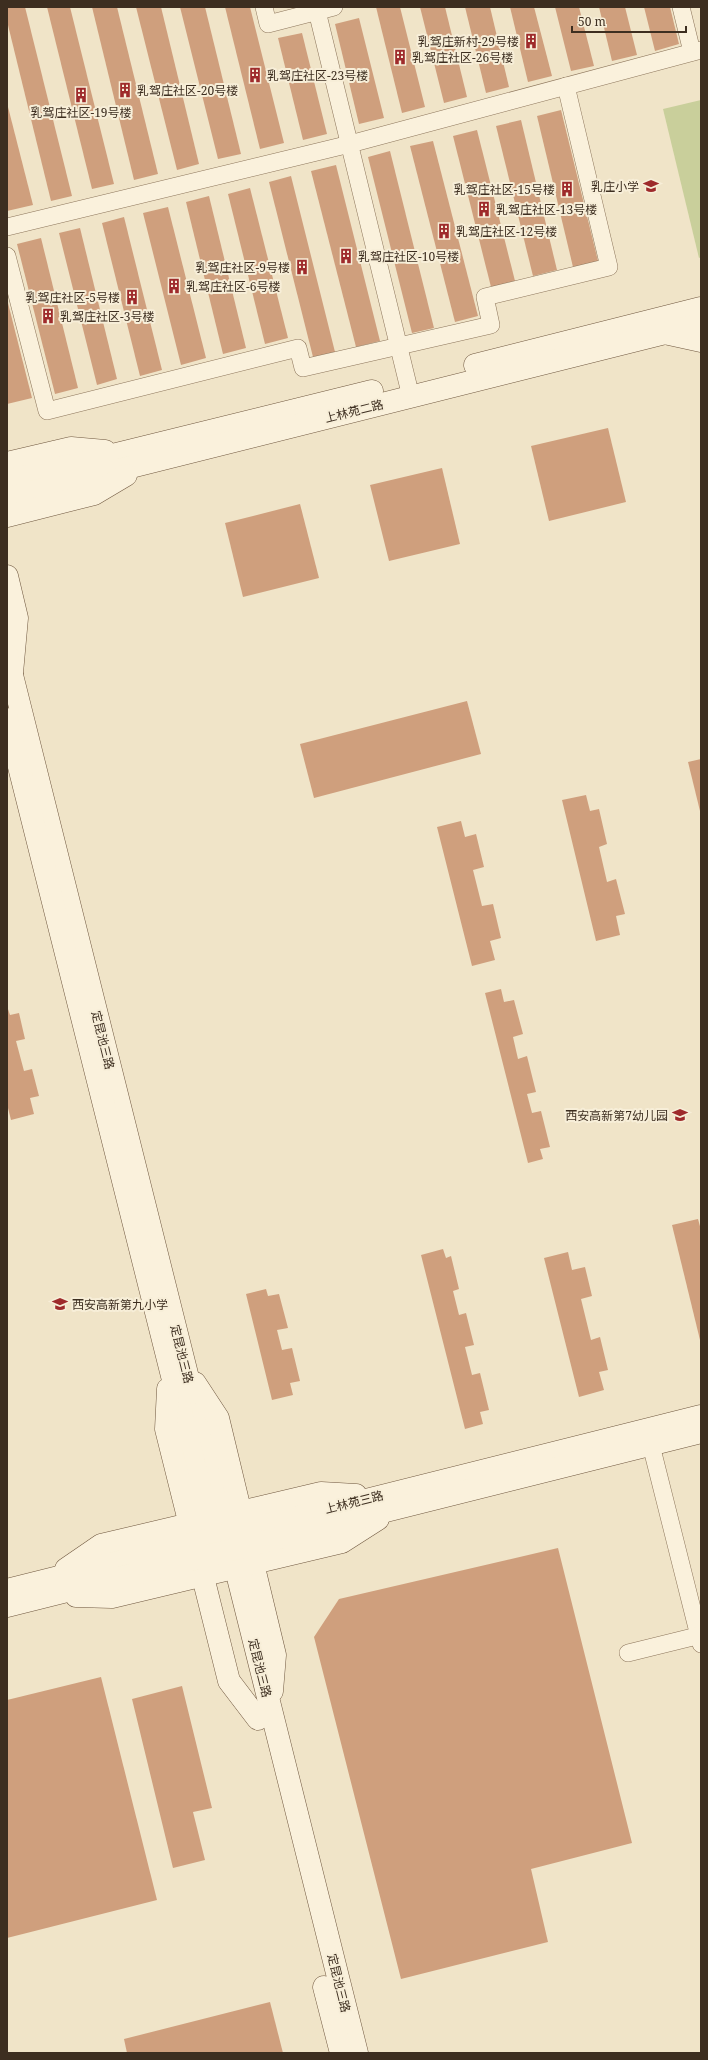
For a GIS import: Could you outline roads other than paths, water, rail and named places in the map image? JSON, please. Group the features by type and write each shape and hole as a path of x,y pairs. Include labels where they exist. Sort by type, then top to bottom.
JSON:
{"street":[{"path":"264,7 268,24 334,7"},
{"path":"7,227 350,144 696,51 681,7"},
{"path":"317,11 409,389"},
{"path":"7,256 46,411 298,348 302,368 491,325 485,296 609,267 566,86"},
{"path":"701,291 661,326 701,341"},
{"name":"上林苑二路","path":"7,481 124,452 409,389 661,326 701,308"},
{"name":"上林苑二路","path":"661,326 701,324"},
{"name":"上林苑二路","path":"7,498 144,464 409,389"},
{"path":"7,463 71,448 124,452"},
{"path":"7,516 94,494 144,464"},
{"name":"定昆池三路","path":"7,576 17,618 10,666 177,1368"},
{"name":"定昆池三路","path":"7,719 177,1368 264,1714 357,2053"},
{"path":"177,1368 218,1418 221,1544 275,1655 264,1714"},
{"name":"上林苑三路","path":"7,1590 52,1586 221,1544 396,1508 649,1437 701,1416"},
{"name":"上林苑三路","path":"221,1544 377,1497 649,1437 701,1432"},
{"path":"628,1653 700,1638 649,1437"},
{"path":"52,1586 101,1545 221,1544"},
{"name":"上林苑三路","path":"7,1606 52,1586"},
{"name":"定昆池三路","path":"264,1714 341,2053"}],"place":[{"name":"乳驾庄新村-29号楼","path":"531,41"},
{"name":"乳驾庄社区-26号楼","path":"400,57"},
{"name":"乳驾庄社区-23号楼","path":"255,75"},
{"name":"乳驾庄社区-20号楼","path":"125,90"},
{"name":"乳驾庄社区-19号楼","path":"81,95"},
{"name":"乳庄小学","path":"651,186"},
{"name":"乳驾庄社区-15号楼","path":"567,189"},
{"name":"乳驾庄社区-13号楼","path":"484,209"},
{"name":"乳驾庄社区-12号楼","path":"444,231"},
{"name":"乳驾庄社区-10号楼","path":"346,256"},
{"name":"乳驾庄社区-9号楼","path":"302,267"},
{"name":"乳驾庄社区-6号楼","path":"174,286"},
{"name":"乳驾庄社区-5号楼","path":"132,297"},
{"name":"乳驾庄社区-3号楼","path":"48,316"},
{"name":"西安高新第7幼儿园","path":"680,1115"},
{"name":"西安高新第九小学","path":"60,1304"}]}
